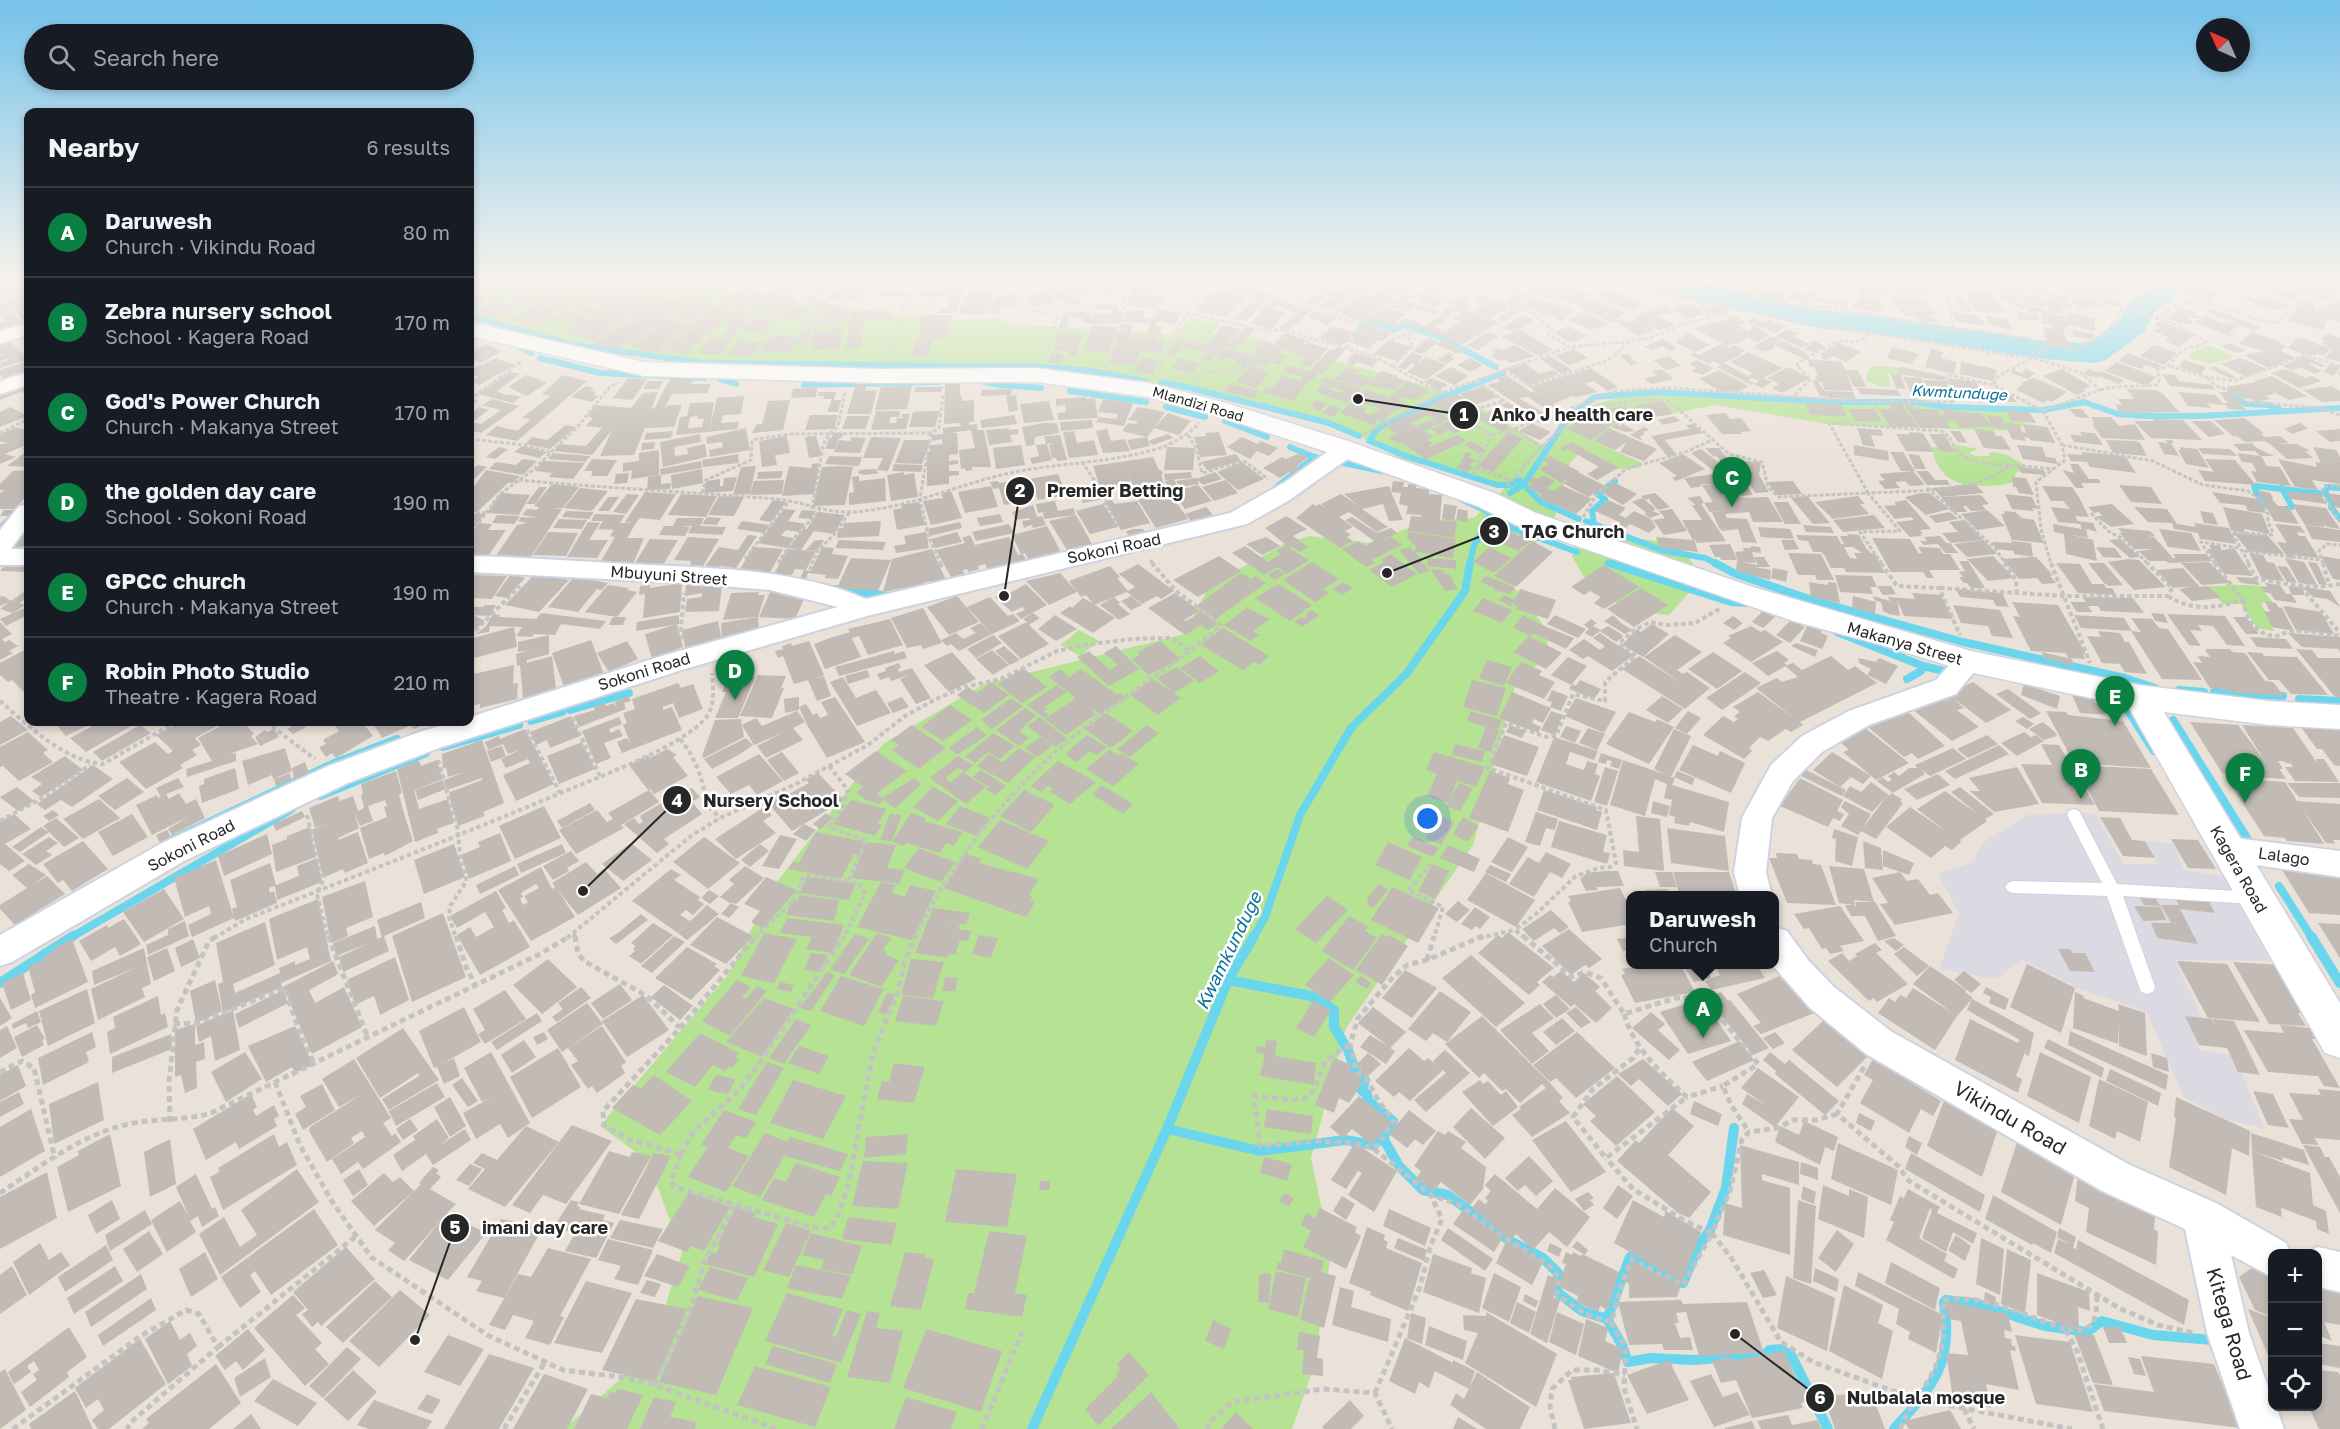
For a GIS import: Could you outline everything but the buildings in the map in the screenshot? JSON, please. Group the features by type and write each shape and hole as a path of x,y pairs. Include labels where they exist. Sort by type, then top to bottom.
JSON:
{"street":[{"name":"Mlandizi Road","path":"545,347 639,368 879,376 1036,375 1101,382 1149,390 1214,407 1476,496"},
{"path":"0,388 24,379"},
{"name":"Sokoni Road","path":"474,725 709,651 864,608 1238,519 1302,483 1342,449"},
{"name":"Makanya Street","path":"1476,496 1526,519 1742,594 1807,615 1882,634 1969,662 2139,697 2269,713 2340,717"},
{"path":"0,546 24,516"},
{"path":"0,557 24,557"},
{"name":"Mbuyuni Street","path":"474,564 685,575 770,582 843,599 864,608"},
{"path":"1755,891 1750,872 1757,818 1782,772 1812,744 1859,718 1946,687 1969,662"},
{"name":"Kagera Road","path":"2139,697 2340,1040"},
{"name":"Sokoni Road","path":"0,952 173,852 294,795 429,740 471,726"},
{"name":"Lalago","path":"2228,849 2340,864"},
{"name":"Vikindu Road","path":"1779,946 1816,990 1849,1022 1879,1043 2116,1178 2202,1217 2268,1255"},
{"name":"Kitega Road","path":"2202,1217 2228,1333 2262,1429"},
{"path":"2322,1268 2340,1272"}],"lane":[{"path":"2074,815 2113,890 2147,987"},
{"path":"2013,887 2256,898"}],"path":[{"path":"474,404 476,395 483,388 545,347"},
{"path":"576,355 587,347"},
{"path":"610,363 630,347"},
{"path":"474,529 500,494 519,480 579,425 609,388 639,368 663,347"},
{"path":"746,373 762,347"},
{"path":"797,374 806,347"},
{"path":"879,376 889,363 886,354 890,347"},
{"path":"1036,375 1049,347"},
{"path":"1101,382 1114,347"},
{"path":"1149,390 1155,381 1167,347"},
{"path":"1177,397 1205,372 1243,369 1258,347"},
{"path":"1280,347 1296,352 1302,347"},
{"path":"1342,347 1373,356 1441,393"},
{"path":"1373,356 1381,347"},
{"path":"1392,367 1412,347"},
{"path":"1342,449 1441,393 1569,347"},
{"path":"1503,369 1529,386 1606,361 1624,347"},
{"path":"1794,396 1811,379 1797,366 1798,363 1829,347"},
{"path":"1960,347 2030,358 2080,373 2100,390"},
{"path":"1994,385 1997,377 2006,375 2044,351 2046,347"},
{"path":"2052,347 2074,349 2082,347"},
{"path":"2170,366 2179,353 2195,347"},
{"path":"2043,411 2108,387 2144,388 2157,385 2160,378 2157,370 2170,366 2207,377 2239,381 2305,355 2340,366"},
{"path":"812,509 823,445 840,424 848,375"},
{"path":"702,493 706,480 751,460 752,441 756,439 791,434 931,433 939,428 943,375"},
{"path":"1475,380 1504,401 1476,410 1464,419 1480,431 1491,435 1515,429 1531,421 1542,421 1614,391 1650,388 1851,401 1954,402 1946,375 1994,385 2043,411 2062,445 2065,460 2037,480 2036,484 2048,557 2100,688"},
{"path":"2207,377 2216,386 2232,391 2245,402 2319,408 2340,415"},
{"path":"1491,435 1476,467 1476,496 1512,480 1541,447 1594,399"},
{"path":"1580,412 1608,404 1664,400 1692,419 1736,457 1762,462 1764,477 1774,496 1868,493 1974,482 1998,477 2007,471 2009,465"},
{"path":"519,480 653,492 702,493 789,500 812,509 849,512 889,507 1010,473 1154,450 1188,435 1214,407"},
{"path":"0,433 24,420"},
{"path":"2054,469 1991,464 1968,458 1959,452 1948,434 1941,431 1829,423 1868,493 1900,531 1860,532 1897,586 2064,596 2168,596 2178,604 2207,610 2243,600"},
{"path":"1515,429 1541,447"},
{"path":"931,433 920,498 928,536 950,586"},
{"path":"1188,435 1196,448 1202,472 1244,461 1269,480 1256,492 1262,499 1263,507"},
{"path":"474,439 524,445 551,452"},
{"path":"1572,535 1594,498 1623,470 1686,452 1714,439"},
{"path":"2062,445 2153,461 2203,485 2248,491 2260,499 2268,514 2268,522 2273,533 2272,535 2232,532 2256,578 2267,582 2300,586 2340,584"},
{"path":"681,1154 635,1142 605,1127 602,1120 603,1111 680,1028 757,934 786,908 806,875 858,883 865,893 830,964 742,1086 725,1105 692,1134 681,1154 671,1181 674,1187 736,1203 815,1228 830,1228 841,1212 850,1184 860,1112 874,1047 897,992 904,962 951,873 1014,794 1054,755 1097,718 1191,652 1221,624 1176,591 1132,544 1104,502 1106,497 1082,462"},
{"path":"1476,467 1512,480"},
{"path":"2340,486 2324,486 2322,493 2329,501 2332,513 2340,522"},
{"path":"1926,488 1994,547 1999,558 2016,578 2016,593"},
{"path":"734,579 754,545 789,500"},
{"path":"770,582 786,550 820,510"},
{"path":"474,512 486,513"},
{"path":"809,575 818,550 835,534 849,512"},
{"path":"2091,513 2108,531 2128,544 2172,588 2168,596"},
{"path":"2321,560 2242,550 2202,542 2243,600 2244,613 2257,628 2267,635 2278,636 2289,630 2340,635"},
{"path":"2329,585 2319,551 2327,544 2340,545"},
{"path":"474,632 538,567"},
{"path":"675,662 684,646 681,629 685,575"},
{"path":"2300,586 2312,602 2326,614 2340,635"},
{"path":"1939,588 1958,626 1969,662"},
{"path":"1373,1148 1386,1136 1394,1121 1379,1102 1368,1081 1357,1073 1350,1045 1358,1018 1392,978 1407,965 1426,960 1484,936 1515,930 1537,913 1576,876 1598,868 1610,867 1616,863 1606,810 1553,789 1533,785 1488,768 1506,723 1547,737 1556,736 1573,694 1605,701 1605,682 1636,656 1620,644 1633,631 1650,622 1667,625 1695,623 1742,594"},
{"path":"0,1193 55,1159 114,1128 131,1124 197,1118 211,1113 476,987 574,934 652,866 720,818 796,784 868,745 906,716 938,698 964,687 1001,679 1037,658 1085,645 1158,637 1175,640 1191,652"},
{"path":"170,1122 169,1082 177,1010 209,941 246,920 458,837 680,739 704,720 713,706 714,684 709,651"},
{"path":"558,698 575,721 600,776"},
{"path":"0,701 24,722"},
{"path":"518,710 560,793"},
{"path":"29,726 91,765"},
{"path":"0,821 44,797 91,765 103,764 169,726"},
{"path":"271,726 322,764"},
{"path":"680,739 692,754 705,792 706,804 720,818"},
{"path":"429,740 443,772 466,882 450,906 449,917 466,967 476,987"},
{"path":"829,766 848,790 843,805 830,826 866,840 849,880"},
{"path":"294,795 306,815 316,847 323,880 317,894"},
{"path":"1426,960 1443,907 1408,890 1432,864"},
{"path":"317,894 330,946 368,1038"},
{"path":"1515,930 1572,977 1585,972 1600,978 1624,1014 1628,1031 1639,1049 1687,1097"},
{"path":"574,934 578,953 584,961 647,996 680,1028"},
{"path":"174,1024 198,1023 284,988 302,1038 315,1065"},
{"path":"1606,1158 1687,1097 1723,1086 1758,1064 1704,997 1699,995 1624,1014"},
{"path":"1611,1322 1632,1259 1683,1285 1712,1233 1730,1191 1742,1139 1749,1132 1777,1128 1793,1120 1816,1120 1837,1114 1856,1078 1879,1043"},
{"path":"1350,1045 1329,1057 1321,1068 1313,1091 1308,1098 1291,1100 1254,1096 1260,1146 1316,1141 1354,1143 1373,1148 1431,1195 1458,1204 1506,1239 1548,1264 1559,1278 1557,1295 1587,1315 1611,1322 1626,1350 1624,1388 1637,1429"},
{"path":"1639,1049 1634,1059 1618,1068 1586,1096 1577,1106 1573,1117 1578,1126 1633,1189 1686,1221 1712,1233 1732,1259 1781,1342 1813,1362 1915,1400 2073,1429"},
{"path":"0,1072 22,1061 34,1068 55,1159"},
{"path":"275,1082 300,1145 331,1200 370,1257 489,1336 563,1370 620,1377 655,1385 776,1429"},
{"path":"1723,1086 1731,1105 1749,1132"},
{"path":"1837,1114 1898,1166 1909,1181 2097,1295 2142,1318 2182,1332 2228,1333"},
{"path":"1392,1429 1375,1393 1420,1287 1430,1247 1442,1218 1431,1195"},
{"path":"655,1385 689,1314 704,1263 736,1203"},
{"path":"127,1429 131,1422 218,1347 355,1237"},
{"path":"1900,1429 1903,1420 1930,1378 1940,1356 1945,1329 1942,1300 1948,1298 1975,1299 2065,1329 2082,1331 2091,1328 2097,1319 2097,1295"},
{"path":"13,1429 139,1337 186,1310 199,1314 218,1347"},
{"path":"2065,1329 2078,1351 2103,1429"},
{"path":"982,1429 1022,1332"},
{"path":"504,1429 545,1362"},
{"path":"1556,1429 1550,1407 1552,1389 1572,1371 1597,1370 1625,1375"},
{"path":"1206,1429 1210,1422 1233,1402 1322,1389 1375,1393"},
{"path":"1964,1408 1974,1429"}],"shaded area":[{"path":"2082,812 2097,816 2123,864 2158,864 2147,841 2173,844 2184,870 2235,878 2269,961 2175,960 2204,1022 2188,1020 2200,1050 2230,1055 2242,1074 2264,1128 2224,1119 2184,1097 2147,1012 2075,987 2022,960 1996,979 1939,969 1959,913 1938,874 1973,862 1983,843 2027,815"}],"green space":[{"path":"597,347 1285,347 1462,396 1547,448 1578,409 1640,392 2020,407 2026,426 2008,431 1833,425 1715,405 1611,426 1594,441 1642,463 1637,468 1618,469 1585,449 1570,462 1552,528 1502,572 1548,631 1547,659 1517,678 1473,845 1346,1028 1311,1158 1331,1254 1314,1366 1292,1429 564,1429 651,1352 682,1253 648,1161 600,1126 728,975 773,887 883,744 984,684 1185,634 1209,586 1284,544 1309,536 1369,543 1430,520 1474,518 1507,486 1401,459 1346,428 1119,374 987,364 868,369 705,361"},
{"path":"2206,347 2214,347 2231,355 2232,358 2210,364 2189,357 2191,353"},
{"path":"1871,366 1905,369 1898,374 1888,373 1891,387 1879,386 1867,381 1866,375"},
{"path":"1957,445 1978,449 1969,453 1975,456 1988,456 1991,452 2005,454 2027,466 2016,473 2012,483 1973,486 1961,483 1942,472 1932,447 1949,448"},
{"path":"1608,534 1662,542 1686,553 1702,578 1669,615 1634,612 1590,588 1572,556 1574,544"},
{"path":"2225,584 2260,586 2272,602 2261,603 2274,631 2257,628 2241,604 2223,604 2208,586 2227,586"},
{"path":"1079,630 1099,641 1080,656 1061,645"}],"waterway":[{"path":"520,347 531,353"},
{"path":"588,347 703,363 1042,367 1084,370 1145,381"},
{"path":"1458,347 1496,367"},
{"path":"2023,347 2095,353 2104,347"},
{"path":"540,358 600,373 704,378"},
{"path":"1369,441 1378,428 1429,403 1503,373"},
{"path":"720,379 736,384"},
{"path":"975,380 1000,385 1041,388"},
{"path":"804,385 939,382"},
{"path":"1161,382 1186,387"},
{"path":"1190,388 1329,423 1359,436"},
{"path":"1070,391 1146,402"},
{"path":"2230,391 2246,404 2269,405 2283,411"},
{"name":"Kwmtunduge","path":"1523,484 1568,417 1595,397 1657,392 1834,402 1914,402 1947,407 2044,410 2084,402 2118,414 2147,416 2200,416 2340,408"},
{"path":"1166,407 1205,417"},
{"path":"1225,421 1267,437"},
{"path":"1372,442 1406,456 1497,485 1510,485 1519,480 1523,484"},
{"path":"1290,447 1314,457"},
{"path":"1273,490 1314,457"},
{"path":"1314,457 1382,471"},
{"path":"1594,524 1592,511 1605,499 1597,494 1615,481"},
{"name":"Kwmtunduge","path":"1510,493 1523,484"},
{"path":"1523,484 1541,502 1579,519"},
{"path":"2264,507 2254,487 2283,489"},
{"path":"2340,488 2328,487 2325,492 2332,503 2331,507 2340,519"},
{"path":"2283,489 2325,494"},
{"path":"2283,489 2292,507"},
{"path":"1463,500 1491,513 1488,519"},
{"name":"Kwamkunduge","path":"1470,564 1473,548 1488,519"},
{"path":"1488,519 1577,552"},
{"path":"1586,521 1661,550 1705,558 1715,563"},
{"name":"Kwamkunduge","path":"1253,938 1265,917 1300,815 1351,728 1407,673 1465,591 1470,563"},
{"path":"1613,564 1609,563 1731,602 1749,603"},
{"path":"1715,563 1736,574 1812,600 1963,642 2125,678 2155,688"},
{"path":"835,589 888,596"},
{"path":"1837,632 1923,666"},
{"path":"1907,679 1921,671 1923,666"},
{"path":"1923,666 1952,673"},
{"path":"2179,690 2204,692"},
{"path":"2214,692 2283,696"},
{"path":"570,710 629,693"},
{"path":"2299,699 2340,701"},
{"path":"2127,709 2154,751"},
{"path":"531,721 562,712"},
{"path":"2173,720 2249,841"},
{"path":"443,747 519,725"},
{"path":"169,841 332,764 397,739"},
{"path":"320,796 426,753"},
{"path":"70,938 292,809"},
{"path":"2279,886 2312,938"},
{"path":"0,983 73,936"},
{"name":"Kwamkunduge","path":"1228,980 1254,936"},
{"path":"2311,936 2340,983"},
{"name":"Kwamkunduge","path":"1167,1129 1228,980"},
{"path":"1228,980 1311,996 1334,1010 1334,1027 1348,1050 1356,1073 1365,1080 1362,1091 1367,1094 1368,1101 1393,1121 1383,1138"},
{"path":"1607,1319 1630,1257 1683,1283 1698,1247 1710,1230 1726,1188 1734,1128"},
{"name":"Kwamkunduge","path":"1032,1429 1167,1129"},
{"path":"1167,1129 1260,1151 1345,1140 1373,1145 1383,1138"},
{"path":"1383,1138 1399,1166 1423,1190 1448,1195 1510,1241 1543,1258 1558,1273 1557,1292 1582,1311 1607,1319"},
{"path":"1894,1429 1920,1400 1937,1373 1946,1342 1944,1302 1946,1300 1974,1303 2045,1326 2087,1332 2102,1321 2153,1335 2212,1340"},
{"path":"1607,1319 1622,1345 1628,1362 1651,1358 1694,1360 1765,1355 1769,1350 1783,1349"},
{"path":"1790,1353 1828,1429"}],"place":[{"name":"Anko J health care","path":"1358,399"},
{"name":"God's Power Church","path":"1732,507"},
{"name":"TAG Church","path":"1387,573"},
{"name":"Premier Betting","path":"1004,596"},
{"name":"the golden day care","path":"735,700"},
{"name":"GPCC church","path":"2115,726"},
{"name":"Zebra nursery school","path":"2081,799"},
{"name":"Robin Photo Studio","path":"2245,803"},
{"name":"Nursery School","path":"583,891"},
{"name":"Daruwesh","path":"1703,1038"},
{"name":"Nulbalala mosque","path":"1735,1334"},
{"name":"imani day care","path":"415,1340"}]}
